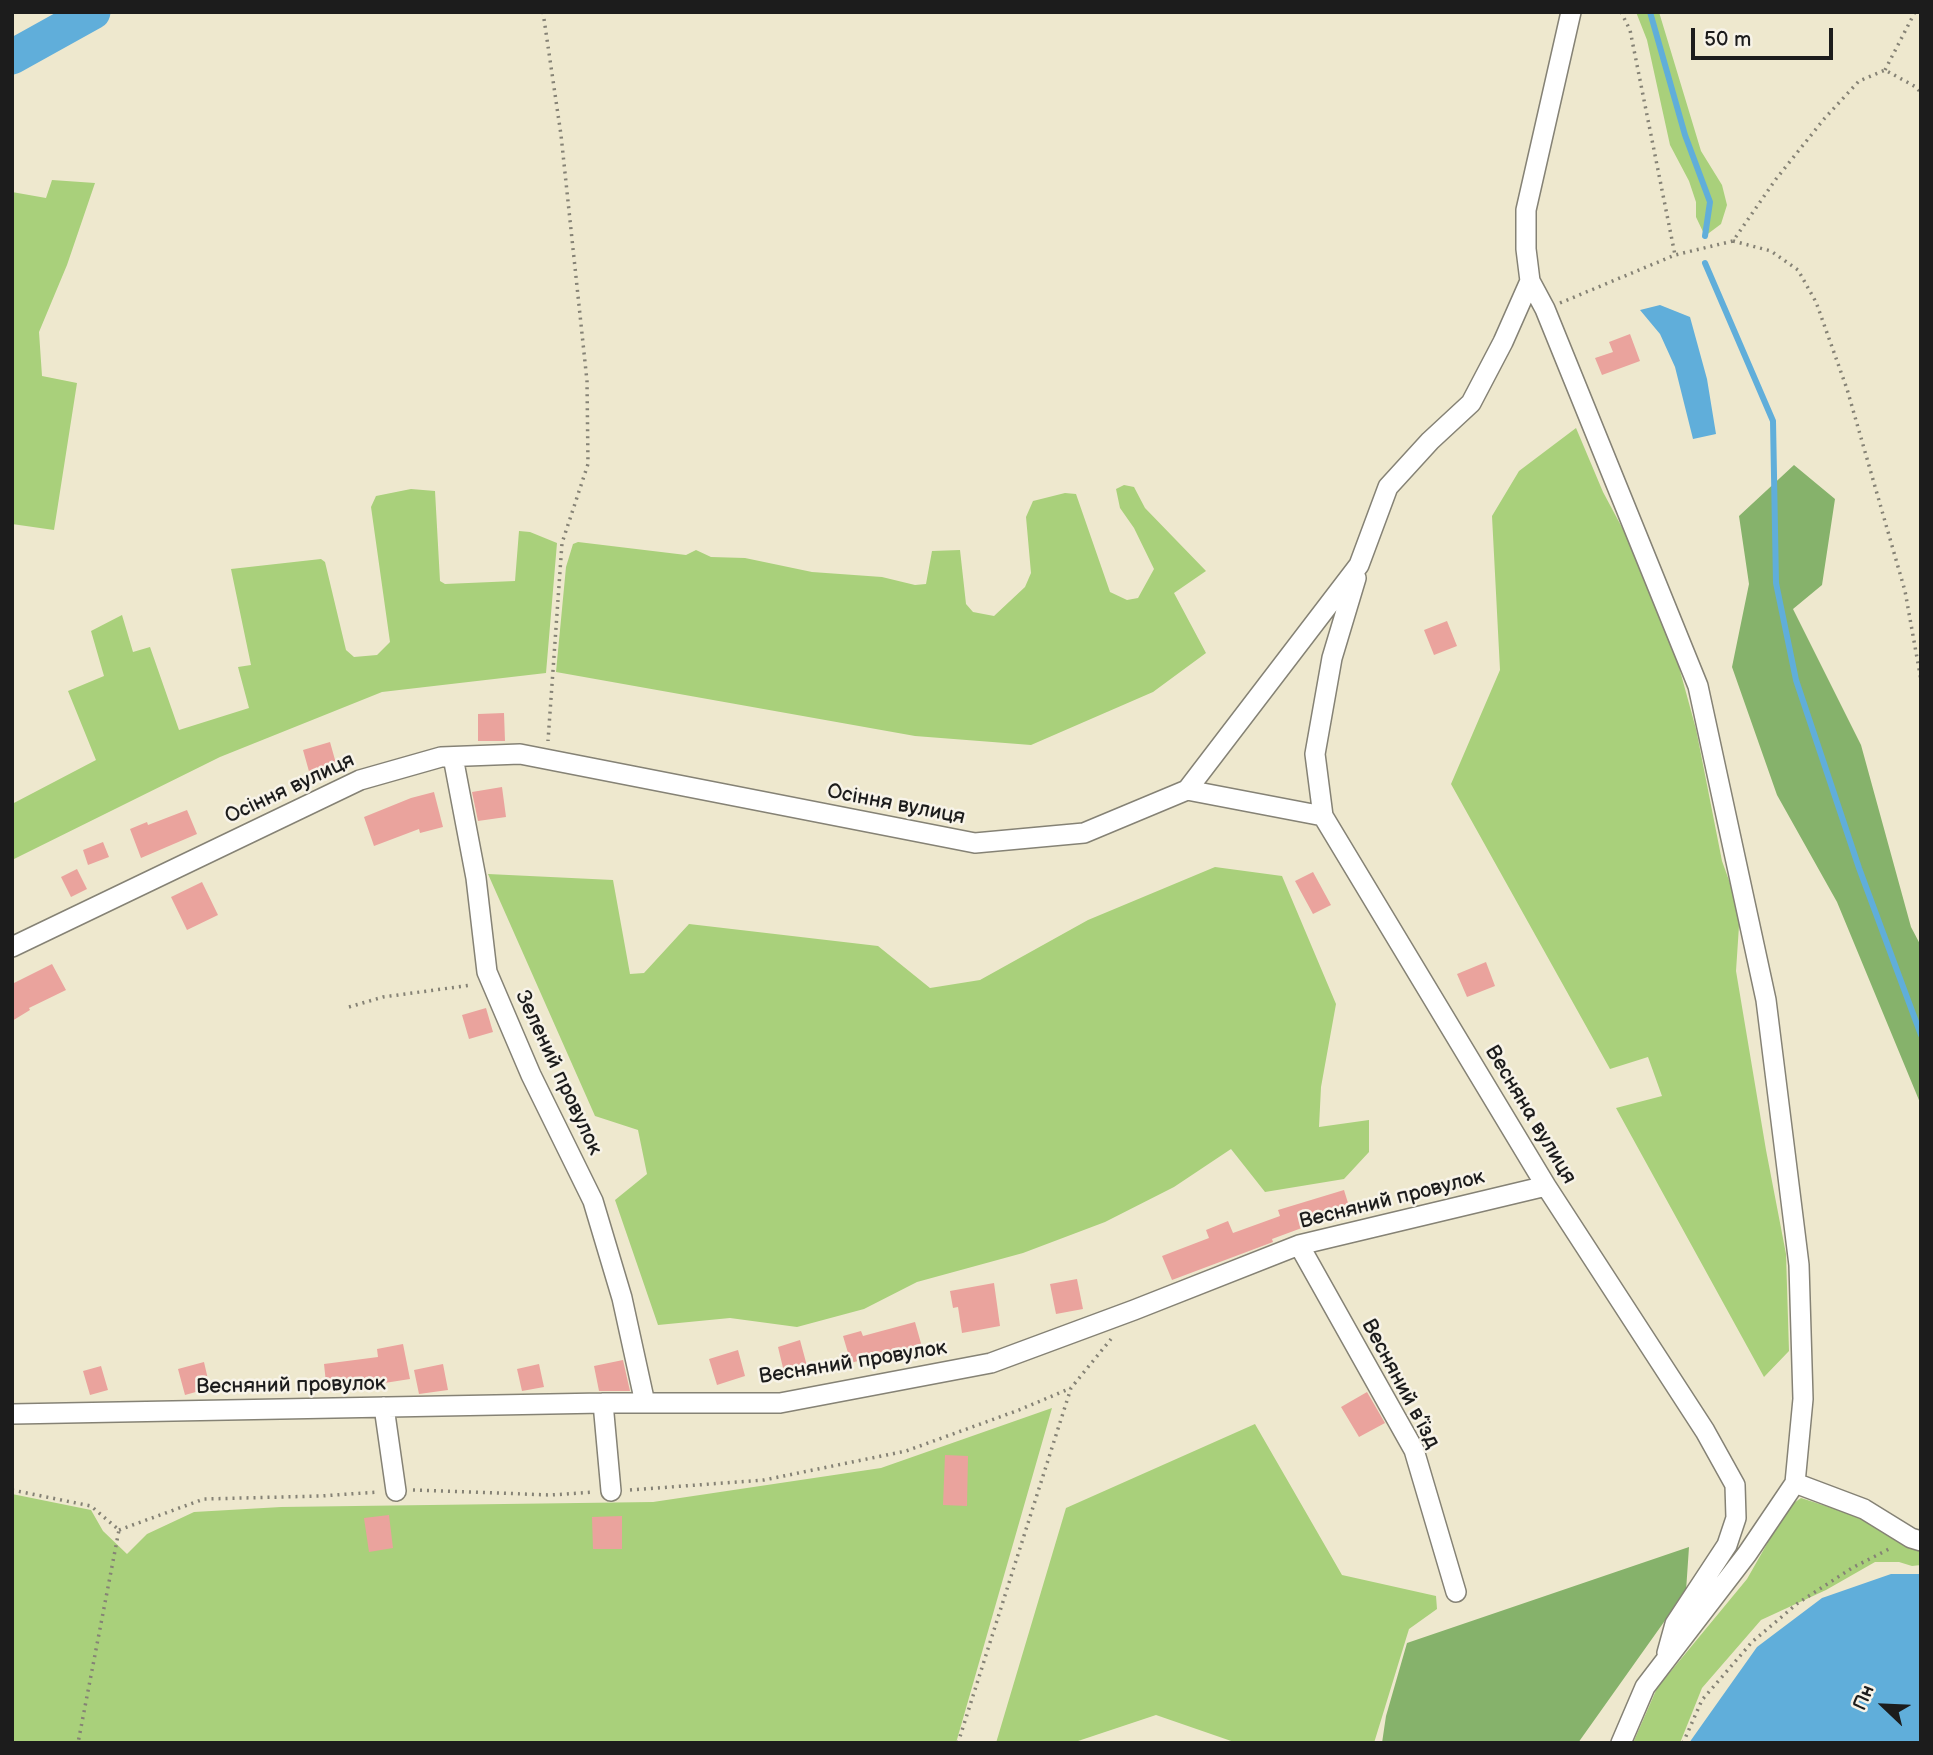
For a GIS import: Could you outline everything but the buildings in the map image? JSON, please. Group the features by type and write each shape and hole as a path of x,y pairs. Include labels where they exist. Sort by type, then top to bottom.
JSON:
{"street":[{"path":"1571,12 1526,210 1526,249 1530,281 1545,309 1698,686 1766,1000 1799,1265 1802,1399 1796,1483 1747,1554 1645,1687 1621,1743"},
{"name":"Осіння вулиця","path":"12,947 359,780 441,757 520,754 975,844 1084,833 1187,790 1359,565 1388,487 1430,441 1471,403 1503,342 1530,281"},
{"name":"Весняна вулиця","path":"1359,565 1332,658 1315,754 1323,816 1546,1186 1705,1431 1735,1485 1736,1518 1727,1545 1675,1624 1663,1664"},
{"name":"Зелений провулок","path":"453,757 476,878 487,972 531,1075 593,1201 622,1298 645,1403"},
{"path":"1187,790 1323,816"},
{"name":"Весняний провулок","path":"12,1414 603,1403 780,1403 991,1363 1299,1245 1546,1186"},
{"name":"Весняний в’їзд","path":"1299,1245 1414,1451 1456,1592"},
{"path":"603,1403 611,1491"},
{"path":"384,1407 396,1491"},
{"path":"1796,1483 1864,1509 1916,1540"}],"path":[{"path":"543,12 561,135 587,382 588,464 562,544 547,759"},
{"path":"1621,12 1630,30 1675,256"},
{"path":"1733,241 1776,179 1824,119 1859,81 1885,70 1915,12"},
{"path":"12,32 12,48"},
{"path":"1885,70 1916,87 1921,93"},
{"path":"1545,309 1675,256 1733,241 1771,251 1798,270 1816,302 1847,389 1905,591 1921,680"},
{"path":"349,1007 383,997 492,983"},
{"path":"957,1743 1071,1388 1134,1310"},
{"path":"12,1490 90,1506 119,1530 78,1743"},
{"path":"1683,1743 1702,1700 1752,1642 1798,1603 1853,1568 1916,1540"}],"green space":[{"path":"1636,12 1659,12 1701,151 1722,185 1727,205 1721,224 1705,236 1696,217 1696,202 1689,181 1670,145 1647,40"},
{"path":"52,180 95,183 67,265 39,332 42,376 77,383 54,530 12,524 12,192 46,198"},
{"path":"1576,428 1603,492 1633,548 1673,645 1696,729 1722,861 1740,911 1736,971 1786,1254 1789,1351 1764,1377 1616,1108 1662,1096 1648,1057 1610,1069 1451,784 1500,670 1492,516 1519,471"},
{"path":"1794,465 1835,499 1822,585 1793,609 1861,745 1911,927 1921,946 1921,1105 1837,902 1777,795 1732,667 1749,584 1739,516"},
{"path":"1124,485 1134,487 1145,508 1206,571 1174,593 1206,653 1153,692 1031,745 915,736 556,672 566,567 573,544 578,542 686,555 696,550 711,557 745,558 812,572 882,577 915,585 926,584 932,551 960,550 966,604 973,612 994,616 1025,587 1031,573 1026,517 1033,501 1065,493 1076,494 1110,592 1127,600 1138,598 1154,569 1134,528 1120,508 1116,489"},
{"path":"411,489 435,491 440,581 445,584 515,581 519,531 530,532 557,543 546,673 382,692 220,757 12,860 12,804 96,760 68,691 104,676 91,631 122,615 133,652 150,647 179,730 249,708 238,667 251,665 231,569 321,559 325,562 346,650 354,657 377,655 390,642 371,507 376,496"},
{"path":"1215,867 1282,876 1336,1004 1321,1087 1319,1127 1369,1120 1369,1152 1344,1179 1265,1192 1231,1149 1174,1187 1105,1222 1023,1253 917,1282 864,1309 797,1327 730,1318 658,1325 615,1200 647,1174 638,1130 595,1116 488,874 613,880 630,974 644,973 689,924 878,946 930,988 980,980 1088,920"},
{"path":"1052,1408 956,1743 12,1743 12,1494 91,1510 103,1531 127,1554 147,1534 194,1512 281,1507 653,1502 881,1468"},
{"path":"1255,1424 1342,1575 1436,1596 1437,1609 1409,1629 1374,1743 1237,1743 1156,1715 1072,1743 996,1743 1066,1508"},
{"path":"1801,1498 1872,1521 1921,1550 1921,1565 1875,1562 1826,1590 1761,1620 1702,1688 1680,1743 1633,1743 1657,1688 1747,1579 1788,1507"},
{"path":"1689,1547 1686,1591 1578,1743 1382,1743 1386,1716 1407,1643"}],"water":[{"path":"1660,305 1690,317 1707,379 1716,434 1693,439 1675,367 1660,334 1640,310"},
{"path":"1891,1574 1921,1574 1921,1743 1689,1743 1757,1647 1822,1598"}],"waterway":[{"path":"12,57 93,12"},
{"path":"1650,12 1685,135 1710,202 1705,236"},
{"path":"1705,263 1773,421 1776,583 1796,680 1859,868 1921,1035"}]}
